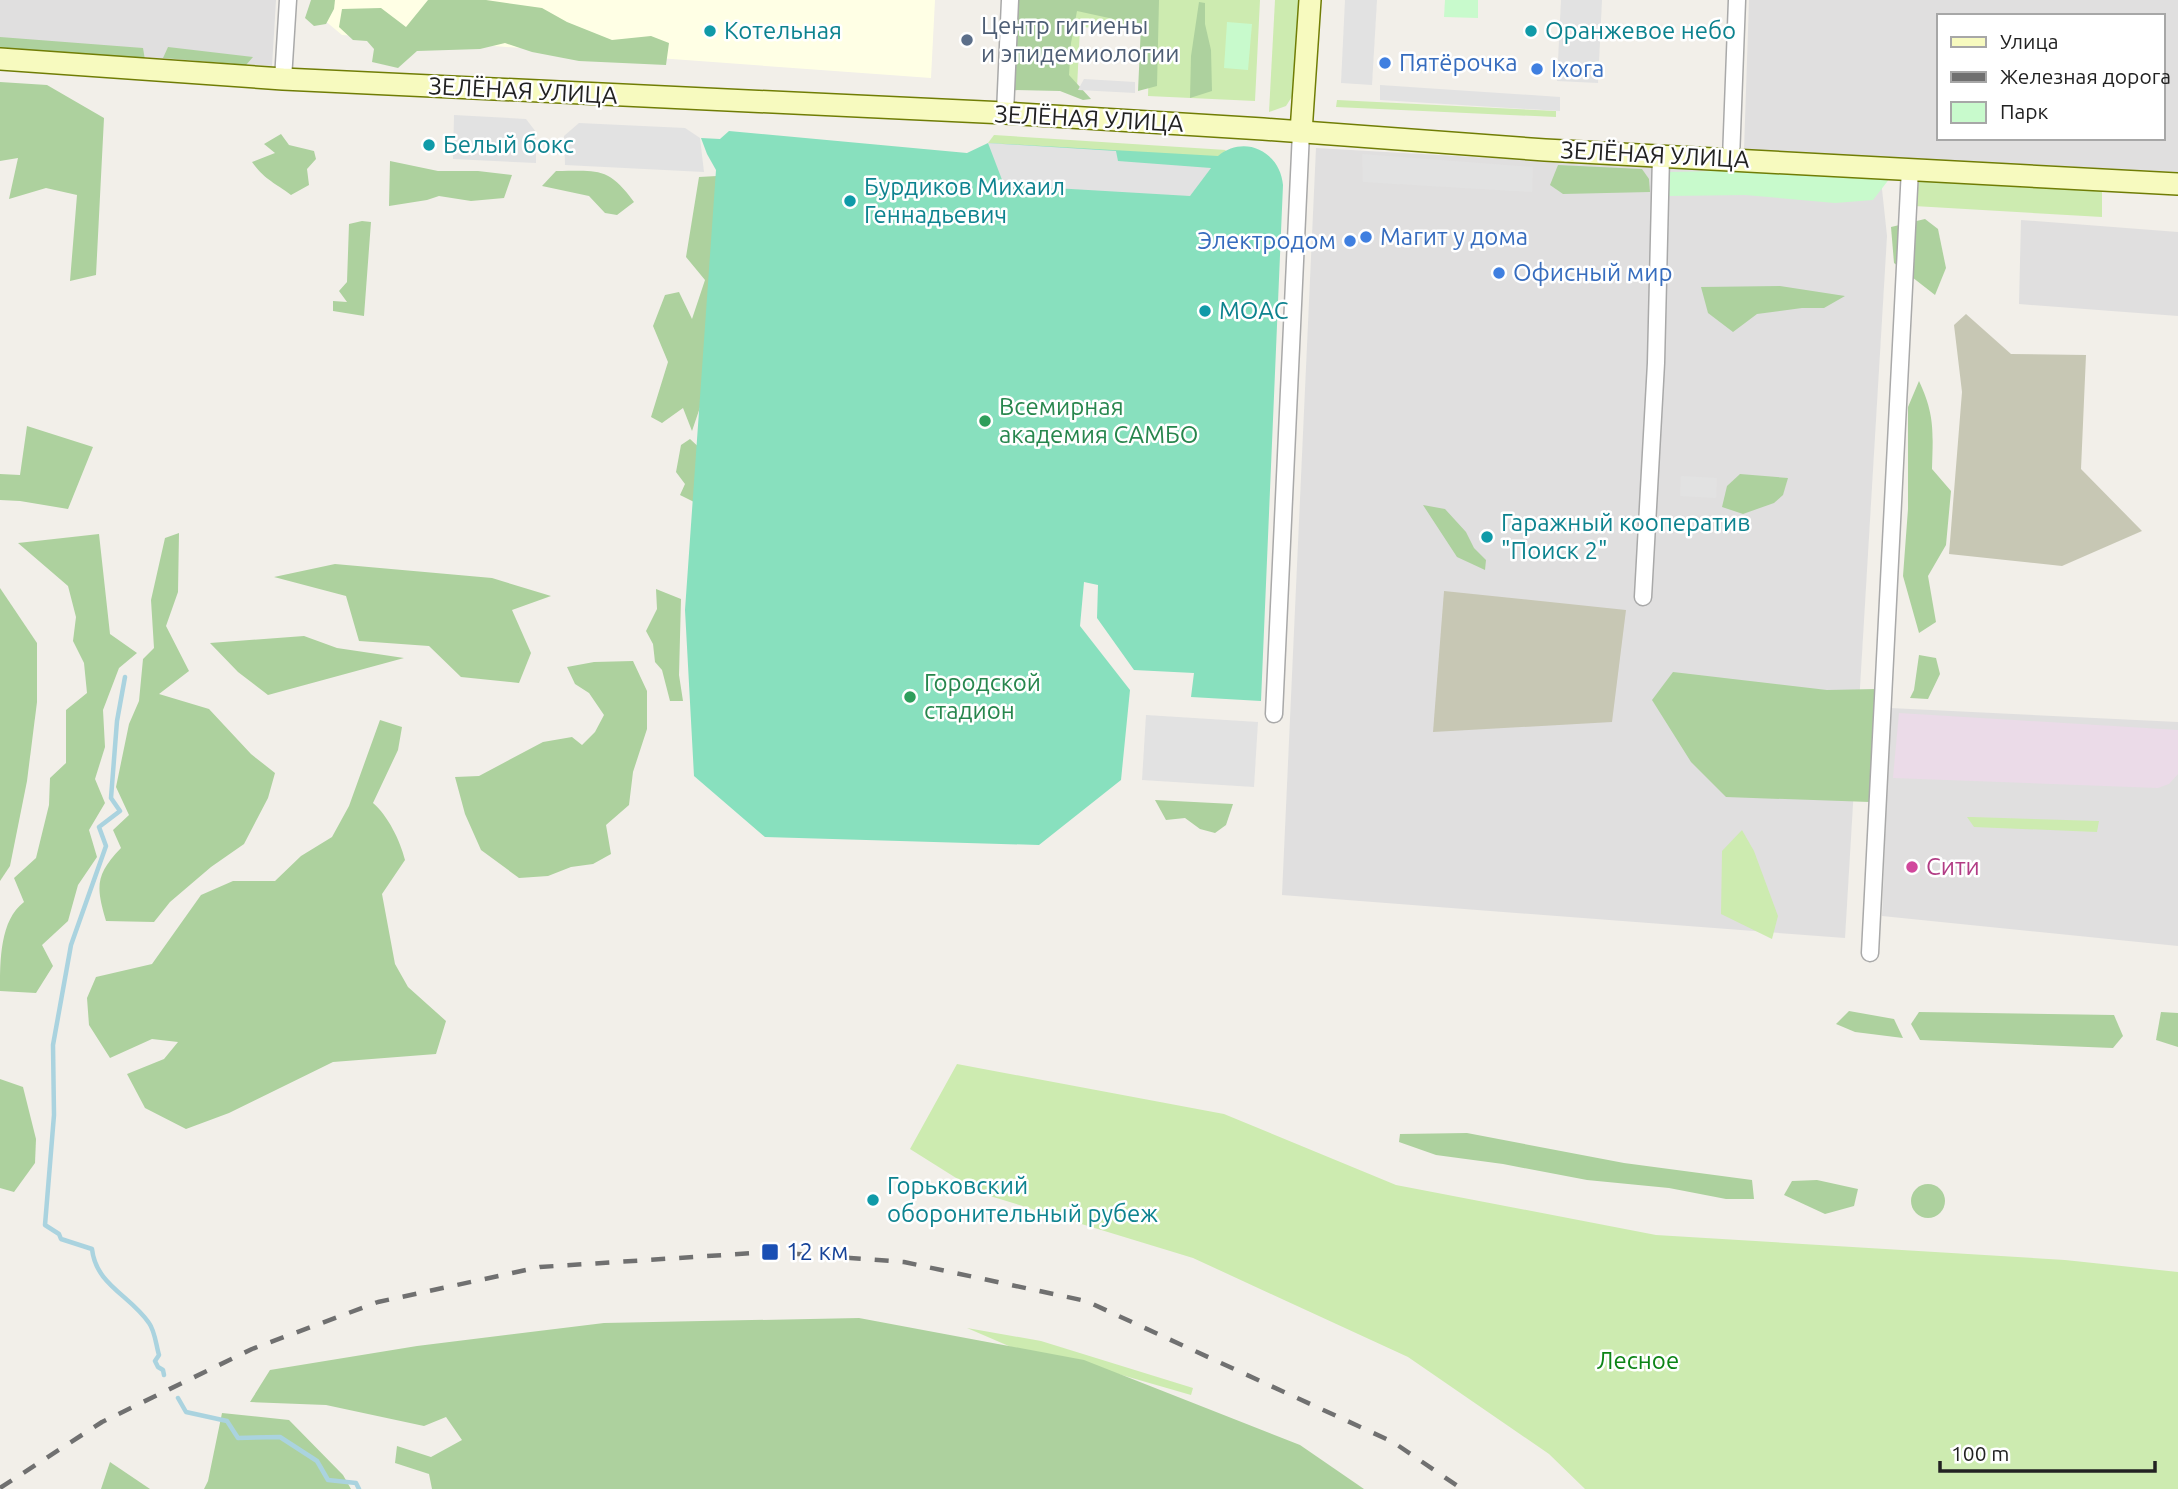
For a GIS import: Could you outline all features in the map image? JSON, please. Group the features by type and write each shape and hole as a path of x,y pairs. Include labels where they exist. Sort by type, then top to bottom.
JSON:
{"main road":[{"path":"1300,132 1310,0"},
{"name":"ЗЕЛЁНАЯ УЛИЦА","path":"0,59 284,79 1004,113 1532,149 2178,184"}],"street":[{"path":"284,79 288,0"},
{"path":"1004,113 1010,0"},
{"path":"1731,159 1737,0"},
{"path":"1274,714 1300,132"},
{"path":"1643,597 1656,363 1661,156"},
{"path":"1870,953 1910,169"}],"shaded area":[{"path":"0,0 276,0 272,66 0,47"},
{"path":"311,0 935,0 931,78 342,35 311,9"},
{"path":"1345,0 1377,0 1372,85 1341,83"},
{"path":"1561,0 1602,0 1598,83 1557,81"},
{"path":"1749,0 2178,0 2178,172 1744,150"},
{"path":"1084,79 1135,82 1135,93 1078,90"},
{"path":"1380,85 1560,97 1560,111 1380,100"},
{"path":"454,115 526,119 536,132 536,163 453,159"},
{"path":"579,123 685,128 700,138 704,172 565,165 564,136"},
{"path":"988,143 1116,151 1118,161 1211,168 1190,196 1004,185"},
{"path":"1316,148 1881,180 1887,236 1845,938 1282,895"},
{"path":"1362,154 1533,167 1532,192 1363,182"},
{"path":"2021,220 2178,232 2178,316 2019,304"},
{"path":"1966,314 2011,354 2086,355 2081,469 2142,531 2062,566 1949,554 1962,392 1954,325"},
{"path":"1681,476 1717,478 1716,498 1680,496"},
{"path":"1444,591 1626,610 1612,722 1433,732"},
{"path":"1890,708 2178,722 2178,946 1882,916"},
{"path":"1899,713 2178,730 2178,774 2169,784 2158,788 1893,778"},
{"path":"1146,715 1258,722 1254,787 1142,780"}],"green space":[{"path":"311,0 335,0 334,9 326,24 314,26 305,18"},
{"path":"428,0 486,0 542,8 567,22 612,40 651,36 669,43 666,65 579,61 532,52 505,43 480,49 417,51 398,68 372,62 374,49 367,41 353,40 339,27 342,9 381,8 406,27"},
{"path":"1018,0 1260,0 1255,101 1148,96 1150,31 1080,27 1077,88 1013,85"},
{"path":"1018,0 1159,0 1157,86 1138,91 1141,25 1077,11 1069,75 1091,99 1083,100 1060,91 1011,90"},
{"path":"1275,0 1299,0 1295,92 1286,106 1269,112"},
{"path":"1445,0 1478,0 1478,18 1444,17"},
{"path":"1199,2 1205,3 1205,24 1211,50 1212,91 1190,98 1191,56"},
{"path":"1227,22 1252,24 1248,70 1224,68"},
{"path":"0,37 143,48 145,60 0,49"},
{"path":"168,47 253,57 246,65 163,58"},
{"path":"0,82 47,85 104,118 96,275 70,281 77,195 46,188 9,199 18,158 0,161"},
{"path":"1337,100 1556,111 1556,117 1336,107"},
{"name":"Всемирная академия САМБО","path":"729,131 967,153 988,143 1218,156 1228,150 1250,147 1260,150 1275,163 1283,185 1261,701 1191,697 1194,673 1134,670 1097,618 1098,585 1084,582 1080,626 1130,690 1121,780 1039,845 765,837 694,776 685,610 716,170 701,138 720,139"},
{"path":"281,134 289,145 314,151 316,159 307,169 309,185 291,195 266,177 252,162 275,153 264,144"},
{"path":"994,135 1226,150 1211,168 1116,151 988,143"},
{"path":"390,161 438,171 478,171 512,175 504,198 471,201 439,196 389,206"},
{"path":"1558,165 1642,169 1649,179 1650,192 1563,194 1550,185"},
{"path":"1756,170 1890,178 1873,200 1835,203 1745,195 1669,196 1670,172"},
{"path":"556,171 592,171 609,176 634,202 617,215 605,213 589,196 542,186"},
{"path":"717,176 713,369 692,431 683,408 662,423 651,417 668,362 653,326 665,295 679,292 692,319 705,280 686,257 699,177"},
{"path":"1926,178 2102,187 2102,217 1914,206 1917,181"},
{"path":"1925,219 1938,229 1946,268 1935,295 1894,263 1891,227"},
{"path":"371,222 364,316 333,311 333,301 347,302 339,291 347,282 349,224"},
{"path":"1780,286 1845,296 1824,308 1757,314 1733,332 1708,313 1701,287"},
{"path":"1919,381 1932,424 1932,469 1951,491 1946,545 1928,576 1936,622 1919,633 1903,576 1908,509 1908,407"},
{"path":"27,426 93,447 68,509 0,500 0,474 20,475"},
{"path":"690,439 704,452 694,502 680,495 685,484 676,472 681,445"},
{"path":"1740,474 1788,478 1783,495 1774,503 1743,514 1722,507 1727,486"},
{"path":"1423,505 1445,509 1486,560 1485,570 1457,557"},
{"path":"179,533 178,592 166,626 189,671 159,694 209,709 251,754 275,773 268,798 244,844 211,867 170,902 154,922 106,921 100,899 100,882 106,866 121,848 113,830 129,815 116,787 129,724 139,701 143,659 154,648 151,600 165,538"},
{"path":"99,534 110,634 137,653 119,668 103,710 105,747 95,779 105,803 89,830 97,857 78,885 68,921 42,945 53,966 36,993 0,991 1,954 6,930 10,919 24,902 14,878 36,858 49,805 50,778 66,763 66,710 87,693 84,663 73,641 76,617 68,586 18,543"},
{"path":"335,564 492,578 551,596 512,610 531,653 519,683 461,677 429,646 359,641 346,596 274,577"},
{"path":"0,588 37,643 37,702 27,781 10,866 0,881"},
{"path":"656,589 681,599 679,675 683,701 670,701 662,670 655,662 653,644 646,631 657,609"},
{"path":"304,636 337,648 404,658 268,695 238,672 210,643"},
{"path":"1919,655 1936,658 1940,674 1928,699 1910,698 1914,690"},
{"path":"633,661 647,691 647,729 633,772 629,805 606,825 611,854 593,864 571,867 548,876 519,878 481,850 465,814 455,777 479,776 543,742 572,737 582,745 595,732 604,715 589,693 575,684 567,667 594,662"},
{"path":"1673,672 1827,690 1877,689 1870,802 1726,797 1691,762 1652,700"},
{"path":"380,720 402,727 398,750 373,803 393,829 405,860 382,894 395,964 408,987 446,1021 436,1054 333,1062 229,1113 186,1129 145,1108 127,1074 164,1059 178,1042 152,1039 110,1058 89,1025 87,998 96,977 152,964 201,895 233,881 275,881 301,856 332,837 349,806"},
{"path":"1155,800 1233,804 1226,825 1215,833 1200,829 1185,818 1166,820"},
{"path":"1967,817 2099,821 2097,832 1974,827"},
{"path":"1742,830 1754,851 1778,916 1772,939 1721,914 1722,851"},
{"path":"1849,1011 1894,1019 1903,1038 1855,1032 1836,1024"},
{"path":"1919,1012 2114,1015 2123,1036 2113,1048 1920,1040 1911,1024"},
{"path":"2161,1012 2178,1013 2178,1047 2156,1040"},
{"name":"Лесное","path":"957,1064 1224,1114 1396,1185 1656,1235 2065,1260 2178,1272 2178,1489 1585,1489 1549,1454 1408,1357 1193,1258 980,1193 910,1149"},
{"path":"0,1079 23,1087 36,1139 35,1163 14,1192 0,1188"},
{"path":"1467,1133 1624,1163 1752,1180 1754,1199 1726,1199 1669,1188 1587,1180 1436,1155 1399,1142 1400,1134"},
{"path":"1817,1180 1858,1189 1854,1206 1825,1214 1784,1195 1792,1181"},
{"path":"1928,1184 1940,1189 1945,1201 1940,1213 1928,1218 1916,1213 1911,1201 1916,1189"},
{"path":"859,1318 1084,1360 1300,1445 1364,1489 432,1489 429,1474 395,1463 397,1446 431,1457 462,1440 446,1417 424,1426 326,1405 250,1402 270,1370 417,1346 604,1323"},
{"path":"967,1328 1041,1341 1193,1388 1191,1395 1087,1365 1018,1350"},
{"path":"222,1413 289,1420 343,1475 351,1489 204,1489"},
{"path":"110,1462 150,1489 101,1489"}],"waterway":[{"path":"125,677 117,721 111,798 120,811 99,827 106,846 71,945 53,1045 54,1115 45,1225 59,1234 61,1239 92,1249 100,1272 151,1326 159,1355 155,1361 164,1375"},
{"path":"178,1398 186,1412 227,1421 238,1438 280,1437 317,1461 328,1480 356,1483 359,1489"}],"railway":[{"path":"0,1488 102,1422 252,1349 378,1302 540,1267 770,1252 904,1262 1086,1301 1393,1442 1462,1489"}],"place":[{"name":"Котельная","path":"710,31"},
{"name":"Оранжевое небо","path":"1531,31"},
{"name":"Центр гигиены и эпидемиологии","path":"967,40"},
{"name":"Пятёрочка","path":"1385,63"},
{"name":"Ixora","path":"1537,69"},
{"name":"Белый бокс","path":"429,145"},
{"name":"Бурдиков Михаил Геннадьевич","path":"850,201"},
{"name":"Магит у дома","path":"1366,237"},
{"name":"Электродом","path":"1350,241"},
{"name":"Офисный мир","path":"1499,273"},
{"name":"МОАС","path":"1205,311"},
{"name":"Всемирная академия САМБО","path":"985,421"},
{"name":"Гаражный кооператив \"Поиск 2\"","path":"1487,537"},
{"name":"Городской стадион","path":"910,697"},
{"name":"Сити","path":"1912,867"},
{"name":"Горьковский оборонительный рубеж","path":"873,1200"},
{"name":"12 км","path":"770,1252"}]}
